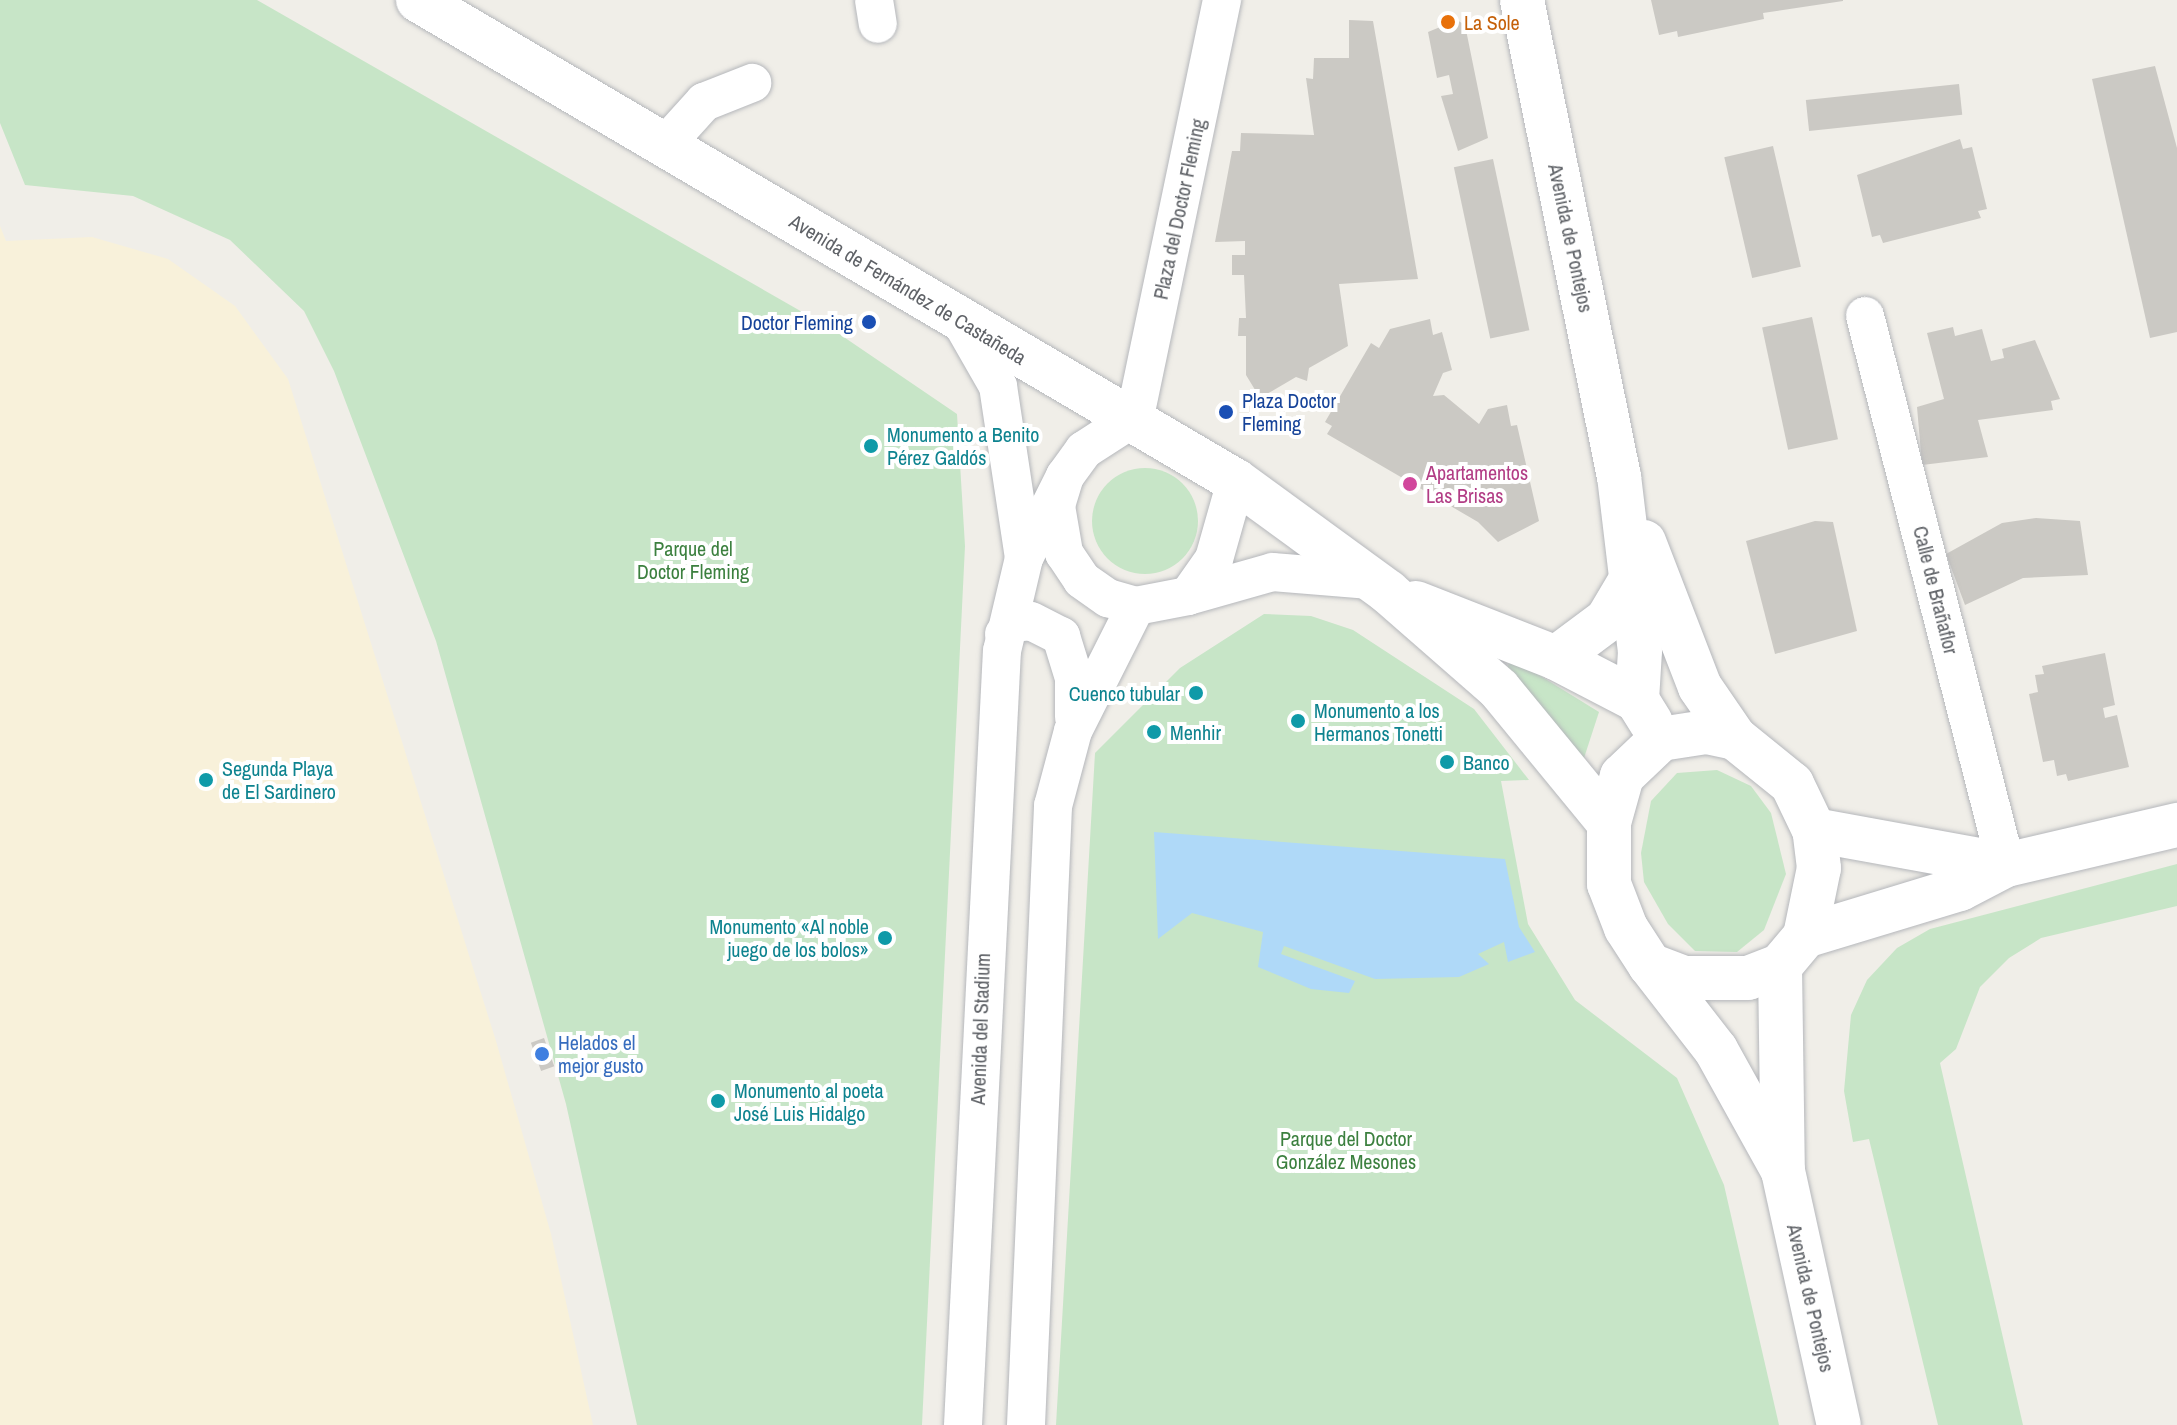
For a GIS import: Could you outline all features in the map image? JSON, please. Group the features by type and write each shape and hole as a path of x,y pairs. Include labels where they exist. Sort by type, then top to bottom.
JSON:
{"main road":[{"name":"Avenida de Fernández de Castañeda","path":"418,0 666,144 962,323 1135,417 1236,481 1379,586"},
{"name":"Avenida de Pontejos","path":"1522,0 1619,476 1633,576 1637,700"},
{"name":"Avenida de Pontejos","path":"1619,476 1700,687 1735,738"},
{"path":"1556,658 1607,620 1633,576"},
{"path":"1379,586 1556,658 1637,700 1661,739"},
{"path":"1379,586 1499,689 1609,823"},
{"path":"1793,951 1819,868 1814,830 1792,784 1735,738 1706,732 1661,739 1622,776 1609,823 1609,884 1650,965 1723,982 1793,951 1960,889 2006,865 2177,825"},
{"path":"1814,830 2006,865"},
{"name":"Avenida de Pontejos","path":"1793,951 1783,1171 1839,1425"},
{"name":"Avenida de Pontejos","path":"1650,965 1716,1050 1783,1171"}],"street":[{"name":"Plaza del Doctor Fleming","path":"1135,417 1222,0"},
{"path":"666,144 704,102 752,83"},
{"name":"Calle de Brañaflor","path":"1865,316 2006,865"},
{"name":"Avenida del Stadium","path":"962,323 998,386 1024,558"},
{"name":"Avenida del Stadium","path":"963,1425 989,804 1004,634 1024,558 1065,476 1084,450 1135,417"},
{"name":"Avenida del Stadium","path":"1065,476 1056,506 1064,553 1082,580 1136,606"},
{"path":"1188,596 1214,559 1236,481"},
{"path":"1026,1425 1053,806 1073,731 1136,606 1188,596 1273,572 1379,586"},
{"path":"1004,634 1026,620 1061,636 1074,678 1073,731"}],"green space":[{"name":"Parque del Doctor Fleming","path":"0,0 257,0 832,329 957,414 965,546 922,1425 637,1425 566,1104 436,641 334,371 304,311 230,240 133,196 25,185 0,123"},
{"path":"1145,468 1165,472 1183,483 1194,501 1198,521 1194,541 1183,559 1165,570 1145,574 1125,570 1107,559 1096,541 1092,521 1096,501 1107,483 1125,472"},
{"name":"Parque del Doctor González Mesones","path":"1264,614 1311,616 1353,630 1474,709 1529,780 1501,781 1528,924 1575,1000 1677,1078 1724,1185 1779,1425 1056,1425 1095,753 1180,668"},
{"path":"1510,657 1599,712 1584,758 1508,667"},
{"path":"1717,770 1751,786 1771,813 1786,874 1764,930 1737,952 1695,951 1668,924 1644,882 1641,853 1651,801 1677,773"},
{"path":"2177,864 2177,906 2041,938 2009,958 1980,987 1956,1049 1940,1063 2023,1425 1938,1425 1869,1139 1853,1142 1844,1091 1851,1015 1867,980 1897,948 1930,929"}],"sand":[{"name":"Segunda Playa de El Sardinero","path":"0,226 6,241 92,237 168,259 235,306 288,379 496,1041 551,1234 593,1425 0,1425"}],"water":[{"path":"1154,832 1505,859 1519,927 1535,952 1508,962 1504,942 1478,954 1489,964 1459,977 1375,979 1284,946 1281,954 1355,981 1349,993 1311,989 1258,967 1263,932 1192,913 1158,939"}],"building":[{"path":"1651,0 1843,1 1763,13 1764,19 1678,37 1677,31 1659,35"},
{"path":"1349,20 1373,21 1418,279 1339,284 1348,346 1309,368 1307,381 1296,377 1260,398 1246,375 1246,336 1238,336 1239,318 1246,318 1244,275 1232,275 1232,255 1245,255 1245,241 1215,242 1232,151 1240,151 1241,133 1314,135 1306,78 1313,79 1314,58 1349,58"},
{"path":"1457,20 1465,25 1488,138 1458,151 1441,96 1453,94 1449,75 1437,78 1428,32"},
{"path":"2155,66 2177,148 2177,332 2150,338 2092,79"},
{"path":"1959,84 1962,115 1809,131 1806,100"},
{"path":"1960,139 1963,149 1972,147 1987,209 1978,211 1981,218 1883,243 1880,235 1872,237 1857,175"},
{"path":"1773,146 1801,267 1752,278 1724,157"},
{"path":"1493,159 1529,330 1490,338 1454,167"},
{"path":"1812,317 1838,439 1788,450 1762,328"},
{"path":"1430,319 1433,335 1442,332 1452,370 1443,373 1433,396 1444,395 1479,424 1488,409 1507,405 1511,426 1517,425 1539,521 1498,542 1478,522 1327,434 1332,426 1325,422 1371,343 1379,348 1390,329"},
{"path":"1953,327 1955,336 1982,329 1991,361 2004,358 2002,349 2035,340 2060,399 2051,401 2053,410 1978,420 1988,457 1922,465 1917,407 1944,399 1927,333"},
{"path":"2036,518 2080,521 2088,575 2023,578 1965,605 1946,554 2002,523"},
{"path":"1815,521 1833,522 1857,631 1775,654 1746,541"},
{"path":"2105,653 2115,705 2103,708 2105,718 2117,715 2129,767 2068,781 2066,774 2057,776 2054,760 2043,762 2029,694 2038,692 2035,675 2044,674 2042,666"},
{"name":"Helados el mejor gusto","path":"544,1038 554,1066 541,1071 531,1043"}],"place":[{"name":"La Sole","path":"1448,22"},
{"name":"Doctor Fleming","path":"869,322"},
{"name":"Plaza Doctor Fleming","path":"1226,412"},
{"name":"Monumento a Benito Pérez Galdós","path":"871,446"},
{"name":"Apartamentos Las Brisas","path":"1410,484"},
{"name":"Cuenco tubular","path":"1196,693"},
{"name":"Monumento a los Hermanos Tonetti","path":"1298,721"},
{"name":"Menhir","path":"1154,732"},
{"name":"Banco","path":"1447,762"},
{"name":"Segunda Playa de El Sardinero","path":"206,780"},
{"name":"Monumento «Al noble juego de los bolos»","path":"885,938"},
{"name":"Helados el mejor gusto","path":"542,1054"},
{"name":"Monumento al poeta José Luis Hidalgo","path":"718,1101"}]}
